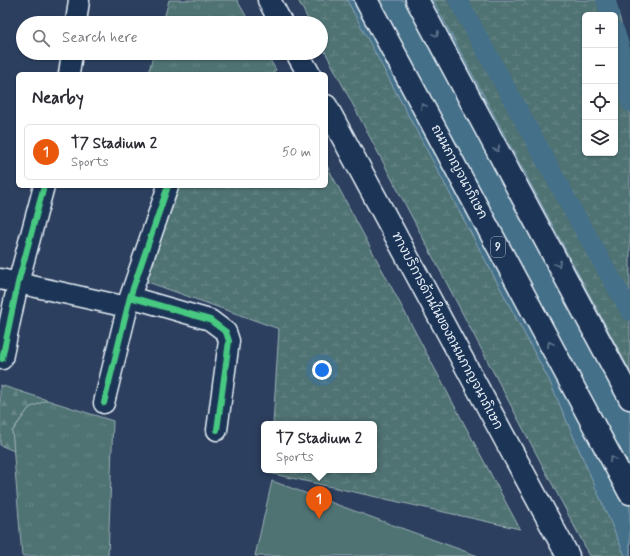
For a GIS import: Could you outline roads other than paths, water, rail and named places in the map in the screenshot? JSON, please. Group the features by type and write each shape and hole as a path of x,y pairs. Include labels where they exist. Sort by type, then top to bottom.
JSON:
{"main road":[{"path":"269,0 277,16"},
{"name":"ถนนกาญจนาภิเษก","path":"366,0 630,493"},
{"path":"417,0 630,398"},
{"path":"302,60 308,72"},
{"name":"ทางบริการด้านในของถนนกาญจนาภิเษก","path":"328,110 568,556"}],"street":[{"path":"77,16 78,0"},
{"path":"69,72 71,60"},
{"path":"2,359 9,281 43,188"},
{"path":"104,403 128,302 167,188"},
{"path":"9,281 128,302 210,320 226,332 229,341 217,430"}],"water":[{"path":"347,0 433,0 630,371 630,556 625,556 549,380"}],"waterway":[{"path":"458,0 576,216 630,311"},
{"path":"606,0 609,12"},
{"path":"618,41 623,57 630,102"}],"place":[{"name":"T7 Stadium 2","path":"319,519"}]}
